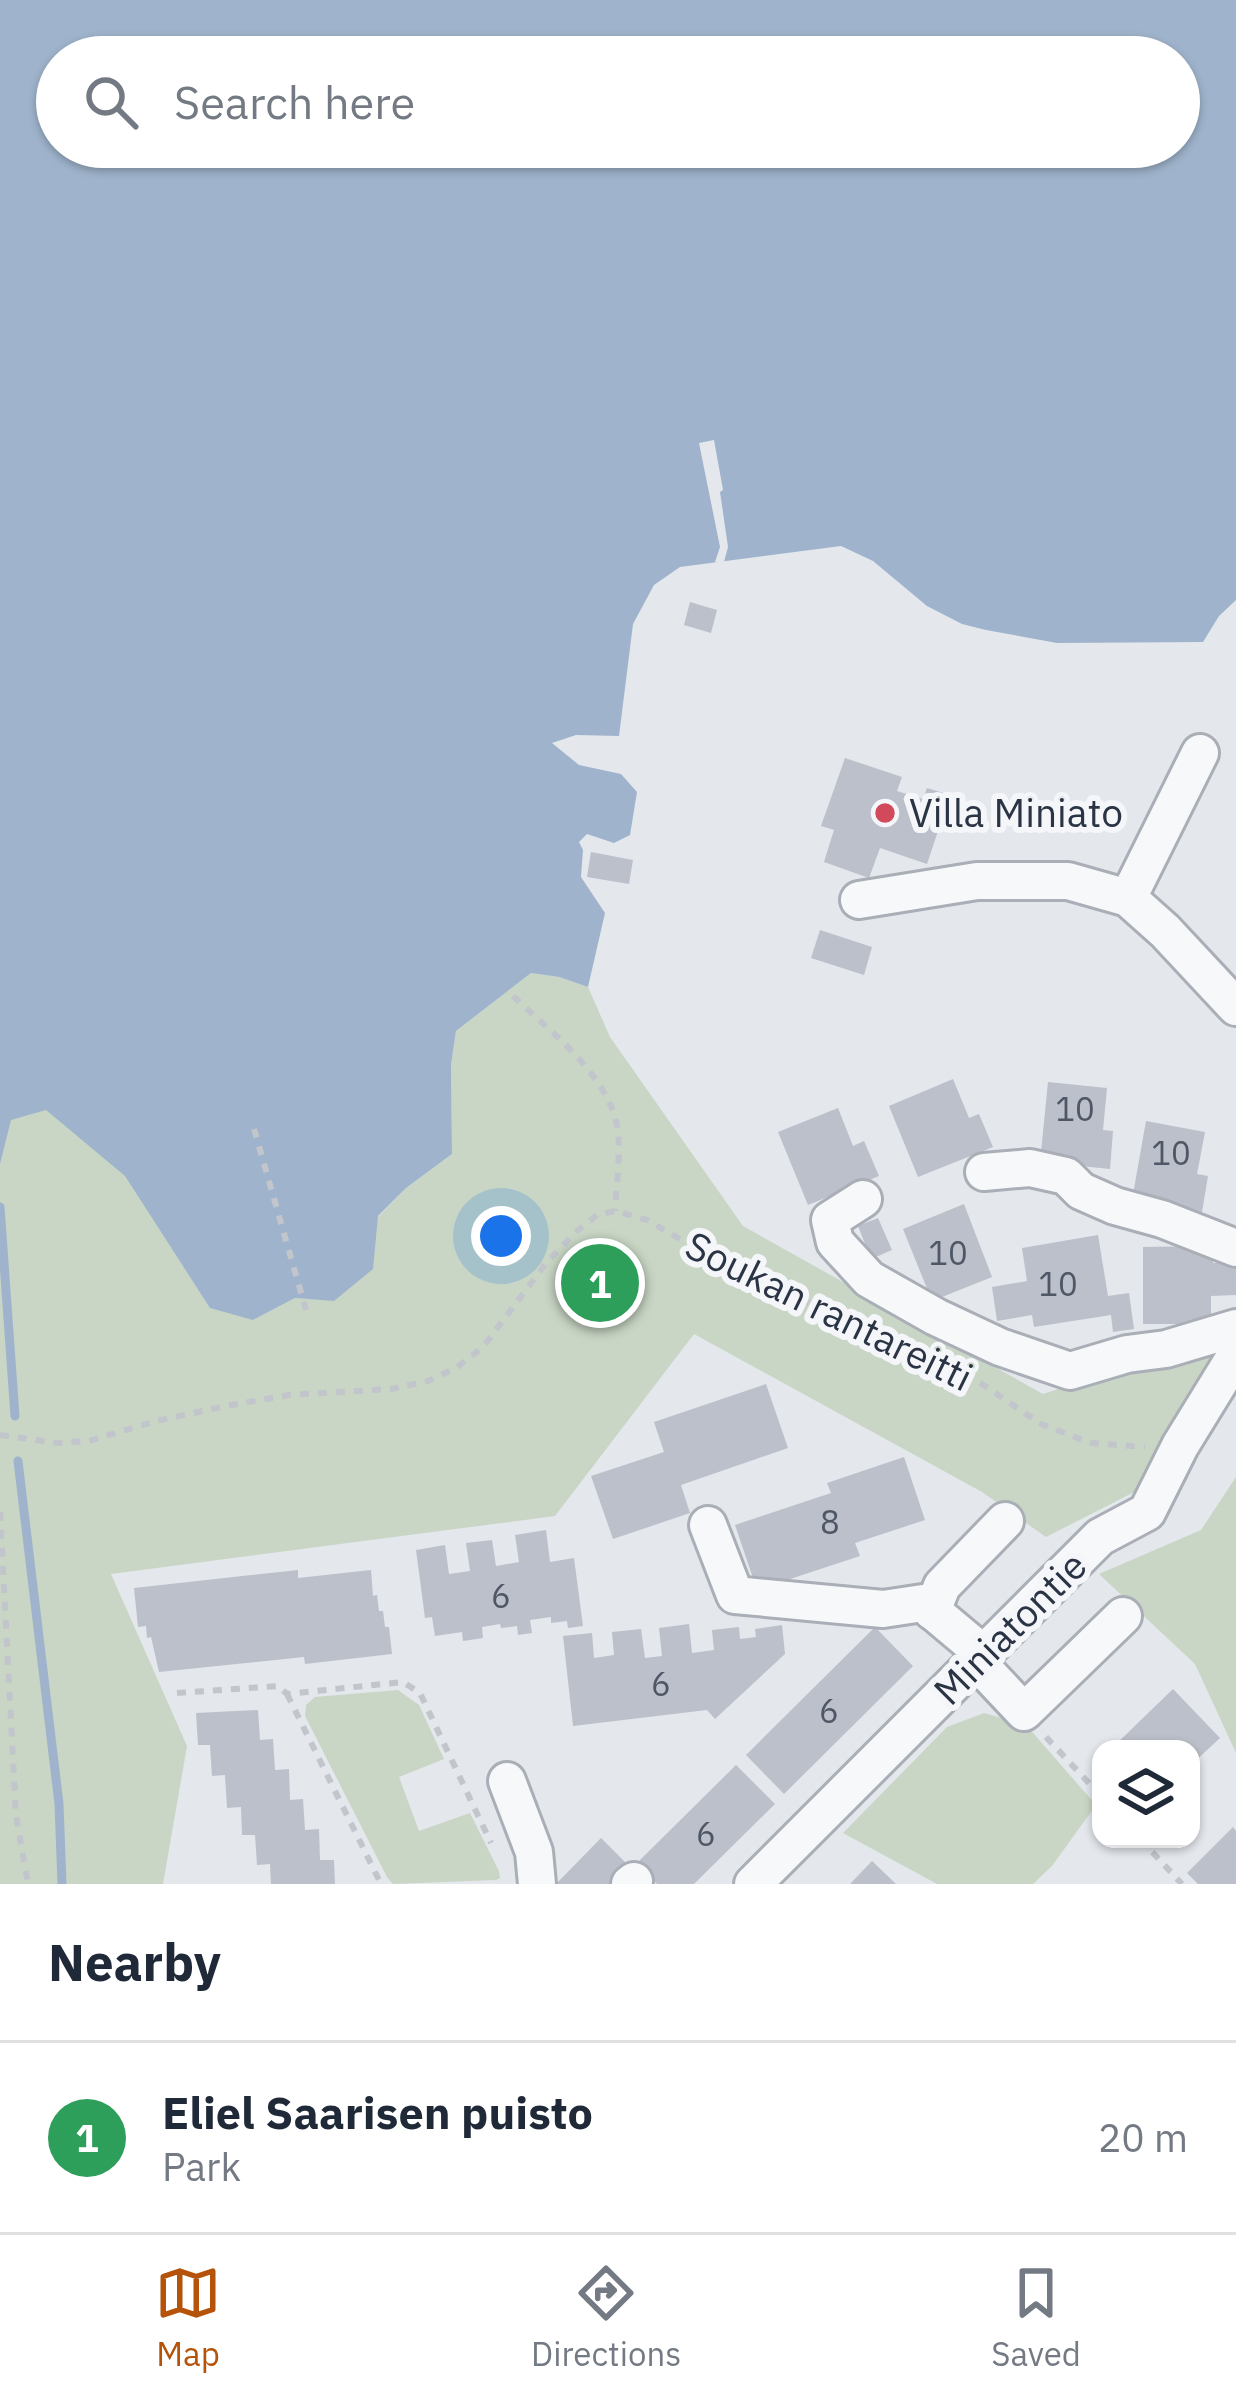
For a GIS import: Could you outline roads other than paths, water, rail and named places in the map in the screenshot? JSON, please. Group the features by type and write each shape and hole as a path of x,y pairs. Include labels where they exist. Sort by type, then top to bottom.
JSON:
{"street":[{"path":"1128,898 1201,753"},
{"path":"859,900 977,881 1068,881 1128,898 1236,1006"},
{"path":"984,1172 1030,1168 1066,1177 1081,1191 1114,1206 1236,1247"},
{"path":"863,1199 830,1220 835,1242 869,1280 1000,1347 1070,1372 1236,1328"},
{"name":"Miniatontie","path":"753,1884 1100,1538 1147,1512 1180,1446 1236,1355"},
{"path":"932,1611 942,1586 1005,1521"},
{"path":"708,1525 735,1595 883,1609 923,1603 981,1658 1024,1712 1123,1616"},
{"path":"507,1781 534,1852 537,1884"}],"water":[{"path":"0,0 1236,0 1236,600 1203,642 1057,643 962,624 927,606 873,561 841,546 680,567 654,585 633,624 619,736 576,735 552,743 579,765 621,774 637,792 630,835 614,843 587,834 579,842 581,877 605,913 588,987 531,973 456,1031 451,1065 452,1154 378,1216 373,1269 334,1301 295,1298 253,1320 210,1308 125,1176 46,1110 11,1120 0,1164"}],"waterway":[{"path":"0,1207 15,1416"},
{"path":"18,1461 59,1804 62,1884"}],"place":[{"name":"Villa Miniato","path":"885,813"},
{"name":"Eliel Saarisen puisto","path":"600,1283"}]}
